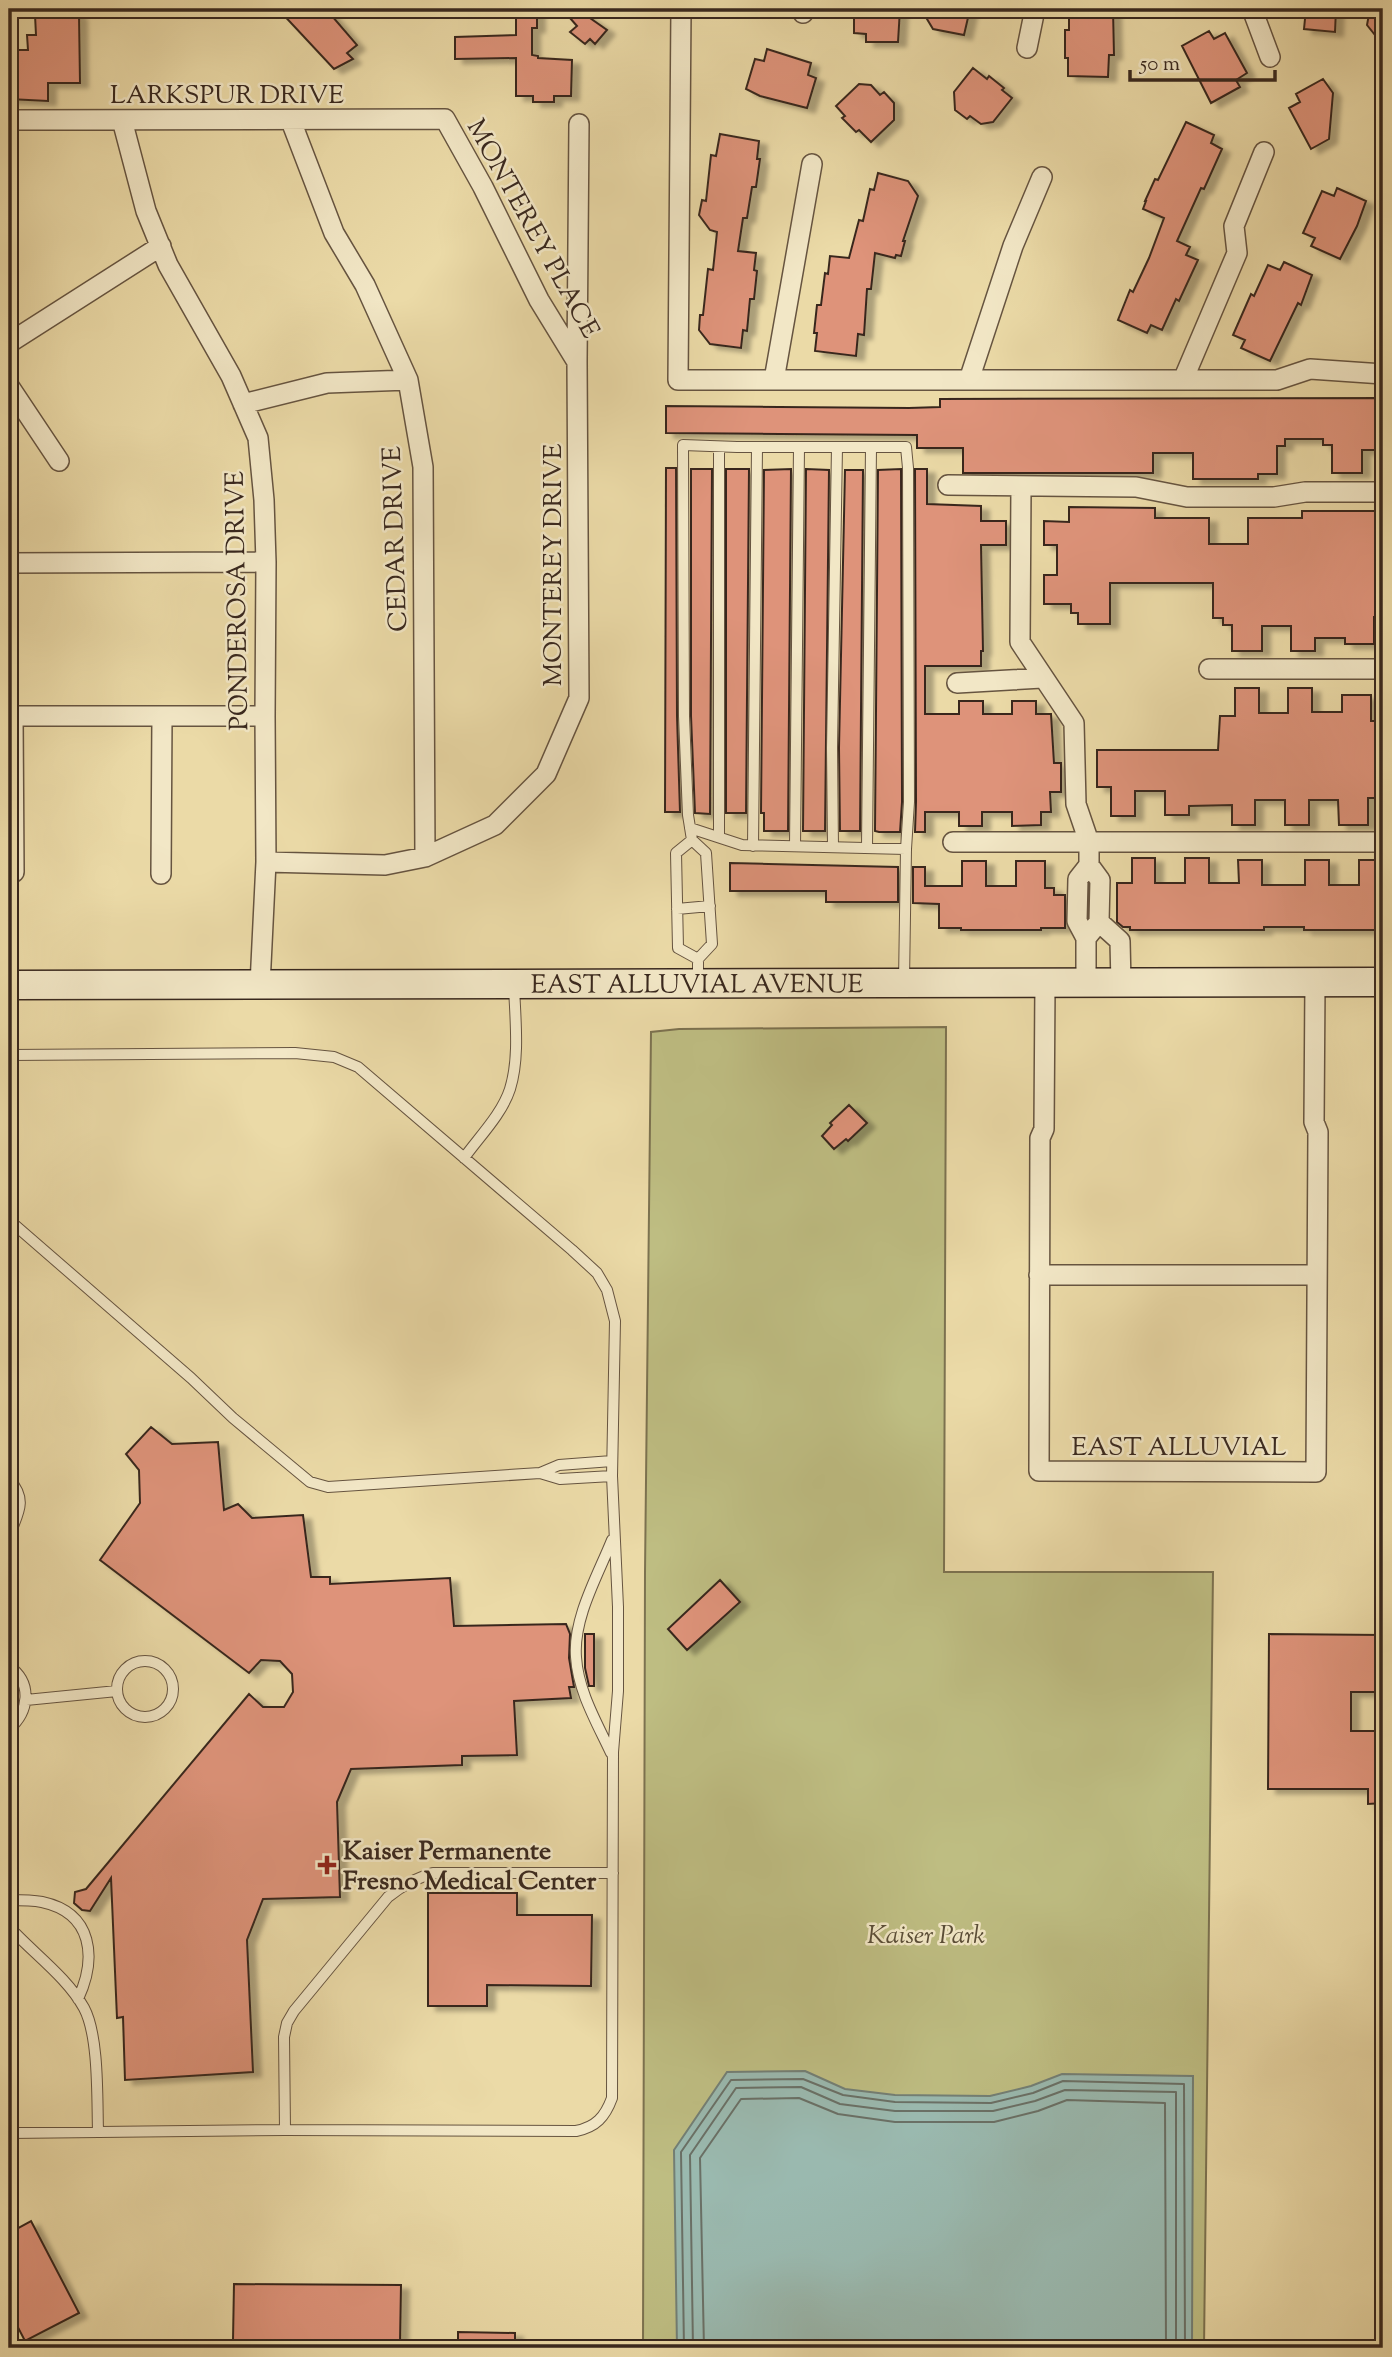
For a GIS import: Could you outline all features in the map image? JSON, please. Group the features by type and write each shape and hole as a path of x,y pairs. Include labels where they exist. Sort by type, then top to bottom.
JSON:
{"main road":[{"name":"EAST ALLUVIAL AVENUE","path":"9,985 514,984 698,972 904,984 1383,982"}],"street":[{"path":"681,9 678,380 1277,380 1310,369 1383,374"},
{"path":"1027,48 1035,9"},
{"path":"1252,9 1270,57"},
{"name":"LARKSPUR DRIVE","path":"9,120 445,119"},
{"name":"MONTEREY PLACE","path":"445,119 483,187 539,300 577,362"},
{"name":"PONDEROSA DRIVE","path":"122,120 146,211 168,265 231,376 258,438 267,562 267,862 260,985"},
{"name":"CEDAR DRIVE","path":"291,121 334,233 365,285 408,380 423,467 425,856"},
{"name":"MONTEREY DRIVE","path":"267,862 385,865 425,856 495,825 546,774 579,698 579,124"},
{"path":"1183,380 1237,253 1234,226 1264,152"},
{"path":"774,380 812,164"},
{"path":"968,380 1013,246 1042,177"},
{"path":"9,343 161,246"},
{"path":"243,404 327,383 408,380"},
{"path":"9,386 59,461"},
{"path":"948,485 1136,487 1187,497 1274,497 1306,492 1383,492"},
{"path":"1021,486 1020,642 1074,723 1076,804 1088,842 1089,865 1100,880 1099,922 1086,938"},
{"path":"9,564 267,562"},
{"path":"1209,669 1383,669"},
{"path":"957,683 1042,678"},
{"path":"14,872 11,716 265,716"},
{"path":"161,874 162,716"},
{"path":"953,842 1383,842"},
{"path":"1086,983 1086,938 1077,921 1077,899 1078,879 1089,865"},
{"path":"1099,922 1119,941 1121,984"},
{"name":"EAST ALLUVIAL","path":"1045,984 1044,1129 1040,1138 1039,1471 1316,1472 1318,1132 1314,1122 1315,983"},
{"path":"1039,1275 1317,1275"}],"lane":[{"path":"692,840 676,853 678,948 698,972 712,944 706,853 692,840 690,828 684,716 683,445 905,447 908,468 909,802 904,984"},
{"path":"719,447 719,837"},
{"path":"753,846 757,447"},
{"path":"795,846 799,447"},
{"path":"833,847 837,447"},
{"path":"867,848 871,447"},
{"path":"690,828 742,845 906,849"},
{"path":"677,909 710,906"},
{"path":"464,1158 510,1090 514,1067 514,984"},
{"path":"9,1055 295,1054 334,1057 358,1068 572,1250 597,1273 607,1290 615,1321 612,1476 618,1606 618,1691 613,1757 611,2098 606,2113 596,2124 576,2131 9,2133"},
{"path":"9,1220 191,1378 233,1418 310,1482 328,1487 540,1473 559,1465 612,1461"},
{"path":"540,1473 560,1479 612,1476"},
{"path":"9,1479 20,1495 20,1506 9,1536"},
{"path":"613,1757 586,1700 576,1657 576,1639 584,1611 614,1536"},
{"path":"151,1661 165,1669 171,1677 173,1696 168,1705 152,1716 142,1717 125,1709 117,1691 122,1672 135,1662 151,1661"},
{"path":"9,1666 21,1678 26,1700 24,1712 9,1729"},
{"path":"26,1700 117,1691"},
{"path":"285,2130 284,2037 287,2022 303,1999 393,1893 410,1881 433,1873 613,1872"},
{"path":"9,1900 41,1901 75,1917 84,1931 88,1945 87,1978 78,1999"},
{"path":"9,1922 14,1932 78,1999 85,2010 90,2026 98,2131"}],"green space":[{"name":"Kaiser Park","path":"946,1027 944,1572 1213,1572 1204,2348 643,2348 645,1572 651,1032 679,1029"},
{"path":"1221,2341 1383,2341 1383,2348 1221,2348"}],"water":[{"path":"805,2071 845,2089 895,2095 990,2096 1031,2086 1062,2074 1193,2076 1192,2348 677,2348 674,2150 727,2072"}],"building":[{"path":"53,9 76,9 76,15 79,15 80,83 48,83 48,101 9,99 9,50 28,50 27,35 36,35 35,15 53,15"},
{"path":"278,9 326,9 357,45 347,53 353,59 334,69"},
{"path":"516,9 537,9 537,28 532,28 532,55 538,58 572,60 571,96 554,96 554,102 533,102 533,96 516,96 516,58 455,59 455,37 516,35"},
{"path":"562,9 577,9 607,30 595,44 590,39 585,44 570,32 577,26"},
{"path":"854,9 900,9 898,42 866,42 866,34 854,33"},
{"path":"921,9 970,9 964,35 933,29"},
{"path":"1069,9 1113,9 1114,55 1109,55 1108,77 1068,76 1065,30 1069,30"},
{"path":"1306,9 1336,9 1335,32 1304,29"},
{"path":"1370,9 1383,9 1383,45 1367,25"},
{"path":"1209,31 1214,39 1225,33 1247,73 1236,80 1240,87 1211,103 1182,46"},
{"path":"767,49 811,63 808,75 816,78 807,108 760,96 746,89 755,59 764,61"},
{"path":"973,68 987,79 989,76 1012,98 993,122 981,124 970,116 967,119 955,110 954,92"},
{"path":"1323,79 1333,93 1329,139 1311,149 1289,108 1300,102 1296,94"},
{"path":"859,84 871,85 880,95 884,92 894,103 894,120 871,142 842,118 845,116 836,106"},
{"path":"1186,122 1214,135 1211,143 1222,149 1177,241 1190,247 1186,255 1198,260 1162,330 1151,325 1147,333 1118,320 1130,290 1133,292 1149,258 1164,218 1143,209 1145,201"},
{"path":"720,134 759,141 757,159 760,159 756,187 752,187 747,218 743,218 738,251 756,253 754,270 757,271 754,299 750,299 747,331 743,330 741,348 710,344 699,330 708,269 713,270 717,232 710,230 699,215 702,200 706,201 711,155 716,156"},
{"path":"878,173 908,181 918,196 903,241 901,256 896,255 895,258 875,253 871,289 867,289 864,335 858,334 856,356 815,351 817,305 821,305 830,256 849,258 859,220 863,221 870,189 874,190"},
{"path":"1337,188 1366,201 1340,259 1311,246 1315,238 1303,233 1322,191 1334,196"},
{"path":"1284,262 1312,275 1301,305 1298,303 1270,361 1241,348 1245,340 1233,335 1251,294 1254,296 1268,265 1280,270"},
{"path":"1383,398 1383,450 1362,450 1362,473 1332,473 1332,445 1323,445 1323,439 1285,439 1285,446 1277,446 1277,474 1258,474 1258,479 1193,479 1193,453 1153,453 1153,473 963,473 963,448 917,448 917,435 666,433 666,406 909,408 940,407 940,399"},
{"path":"666,468 676,468 680,812 665,812"},
{"path":"691,469 712,469 710,814 695,813 691,716"},
{"path":"726,469 749,469 746,813 726,813"},
{"path":"791,469 788,831 764,831 764,813 761,813 764,470"},
{"path":"806,469 829,470 825,831 803,831"},
{"path":"901,469 902,802 900,832 879,832 875,831 878,470"},
{"path":"915,469 927,469 927,504 981,506 981,521 1006,521 1006,545 981,545 981,666 925,666 925,714 959,714 959,701 983,701 983,714 1012,714 1012,701 1036,701 1036,714 1051,714 1054,763 1061,763 1061,792 1050,792 1051,812 1041,812 1041,825 1012,826 1012,812 982,812 982,826 959,826 959,812 925,812 925,832 915,832"},
{"path":"845,470 863,470 860,831 840,831 839,748"},
{"path":"1069,507 1155,508 1155,518 1209,518 1209,544 1248,544 1248,518 1302,518 1302,511 1383,511 1383,617 1374,617 1374,644 1345,644 1345,638 1315,638 1315,651 1291,651 1291,626 1262,626 1262,651 1232,651 1232,625 1223,625 1223,618 1213,618 1213,583 1110,583 1110,624 1078,624 1078,613 1071,613 1071,604 1044,604 1044,575 1057,575 1057,545 1044,545 1044,521 1069,522"},
{"path":"1235,688 1259,688 1259,713 1288,713 1288,688 1312,688 1312,712 1342,712 1342,695 1371,695 1371,721 1380,721 1380,728 1383,728 1383,791 1377,791 1377,798 1368,798 1368,825 1339,825 1338,800 1309,800 1309,825 1285,825 1285,800 1255,800 1255,825 1232,825 1232,805 1189,806 1189,815 1165,815 1165,791 1135,791 1135,816 1111,816 1111,787 1097,787 1097,750 1218,750 1220,716 1235,716"},
{"path":"1132,858 1155,858 1155,883 1185,883 1185,858 1209,858 1209,883 1239,883 1238,860 1262,860 1262,885 1305,885 1305,860 1329,860 1329,885 1359,885 1359,860 1382,860 1383,930 1264,927 1264,930 1130,930 1130,927 1123,927 1117,922 1117,883 1132,883"},
{"path":"962,861 986,861 986,886 1016,886 1016,861 1045,861 1045,888 1054,888 1054,895 1065,895 1065,928 939,928 939,904 913,903 913,867 925,867 925,886 962,886"},
{"path":"730,863 898,867 898,902 826,902 826,891 730,891"},
{"path":"849,1105 867,1123 848,1141 846,1139 834,1149 822,1136 832,1125 830,1123"},
{"name":"Kaiser Permanente Fresno Medical Center","path":"151,1427 172,1444 218,1442 224,1510 238,1504 252,1518 303,1515 311,1577 330,1577 330,1584 450,1578 454,1626 566,1624 570,1634 569,1658 574,1687 569,1687 571,1698 514,1701 517,1755 462,1756 462,1765 351,1769 337,1802 340,1897 263,1899 247,1940 253,2072 125,2080 123,2017 117,2018 111,1878 90,1911 82,1910 74,1903 75,1892 86,1889 249,1694 263,1707 284,1707 293,1692 292,1674 280,1661 261,1660 249,1673 100,1560 140,1503 139,1470 126,1454"},
{"path":"720,1580 740,1602 687,1650 668,1629"},
{"path":"585,1634 594,1634 594,1686 589,1686 585,1668"},
{"path":"1269,1634 1383,1635 1383,1692 1351,1692 1351,1731 1383,1731 1383,1803 1368,1804 1368,1789 1268,1789"},
{"path":"428,1893 517,1893 517,1915 592,1915 591,1986 487,1985 487,2006 428,2006"},
{"path":"31,2221 79,2313 25,2341 9,2310 9,2233"},
{"path":"234,2284 401,2285 400,2343 391,2343 391,2348 242,2348 242,2341 233,2340"},
{"path":"458,2332 515,2333 515,2348 458,2348"}],"place":[{"name":"Kaiser Permanente Fresno Medical Center","path":"327,1865"}]}
